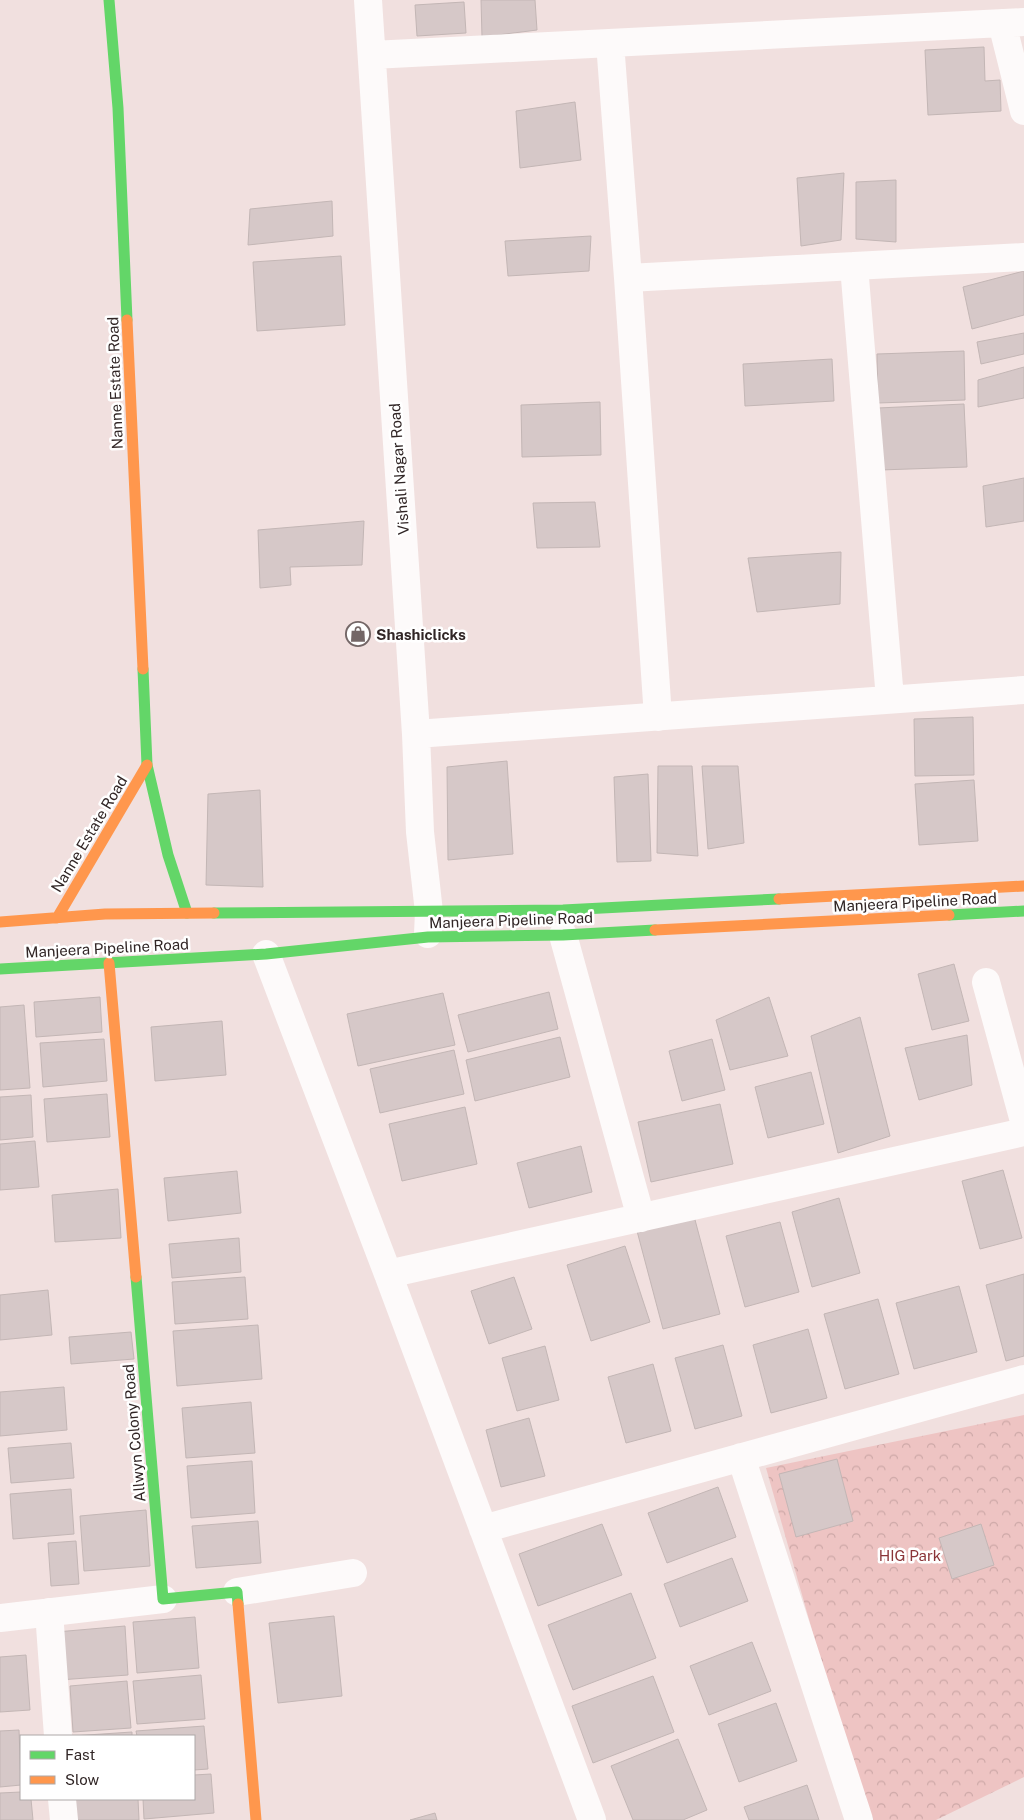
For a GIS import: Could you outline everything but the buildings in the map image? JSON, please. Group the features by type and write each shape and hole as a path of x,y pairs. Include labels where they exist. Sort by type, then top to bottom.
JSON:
{"main road":[{"name":"Nanne Estate Road","path":"109,0 119,118 146,765 168,855 187,913"},
{"name":"Nanne Estate Road","path":"57,918 106,838 146,765"},
{"name":"Manjeera Pipeline Road","path":"0,969 266,954 428,925 563,910 1024,886"},
{"name":"Manjeera Pipeline Road","path":"0,922 104,914 187,913 428,925 563,935 1024,911"},
{"name":"Allwyn Colony Road","path":"109,963 163,1599"},
{"path":"163,1599 237,1592 256,1820"}],"street":[{"name":"Vishali Nagar Road","path":"368,0 416,734 420,832 428,925"},
{"path":"372,55 1013,22 1024,111"},
{"path":"610,43 658,717"},
{"path":"628,278 1024,257"},
{"path":"854,266 890,700"},
{"path":"416,734 1024,690"},
{"path":"563,935 641,1218"},
{"path":"266,954 592,1820"},
{"path":"986,982 1024,1121"},
{"path":"388,1274 1024,1132"},
{"path":"483,1529 1024,1379"},
{"path":"740,1458 859,1820"},
{"path":"237,1592 353,1573"},
{"path":"0,1618 163,1599"},
{"path":"49,1612 58,1735"},
{"path":"62,1800 64,1820"}],"green space":[{"name":"HIG Park","path":"1024,1415 1024,1777 936,1820 866,1820 766,1468"}],"traffic: fast":[{"path":"109,0 118,108 127,320"},
{"path":"143,669 147,765 168,855 187,913"},
{"path":"214,913 563,910 779,899"},
{"path":"949,915 1024,911"},
{"path":"0,969 266,954 428,937 563,935 655,930"},
{"path":"136,1277 163,1599 237,1592 238,1604"}],"traffic: slow":[{"path":"127,320 143,669"},
{"path":"57,918 147,765"},
{"path":"779,899 1024,886"},
{"path":"0,922 105,914 214,913"},
{"path":"655,930 949,915"},
{"path":"109,963 136,1277"},
{"path":"238,1604 256,1820"}],"place":[{"name":"Shashiclicks","path":"358,634"}]}
